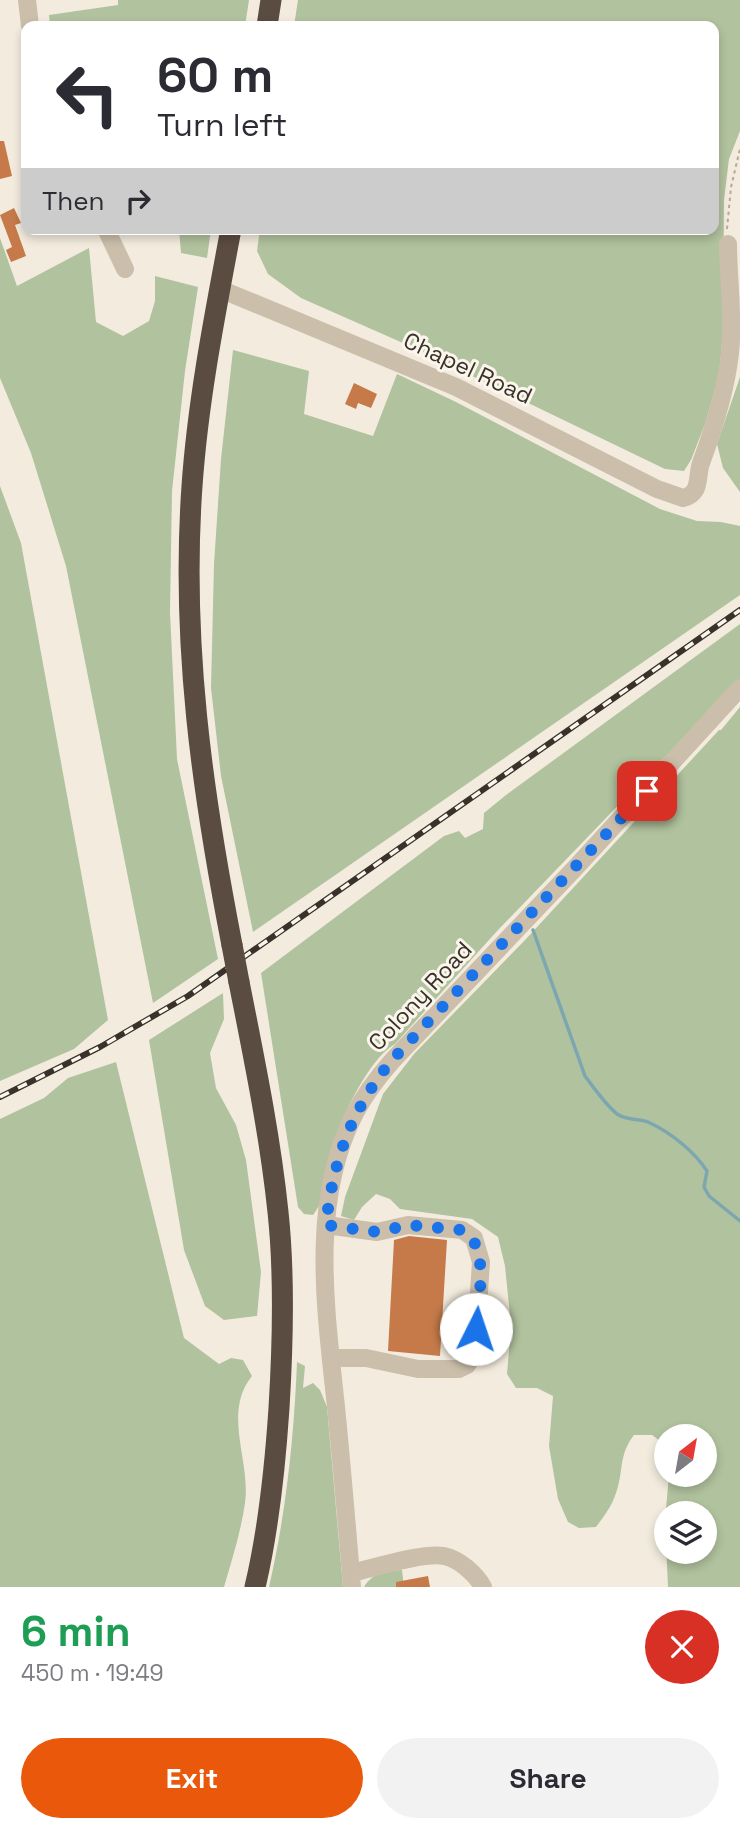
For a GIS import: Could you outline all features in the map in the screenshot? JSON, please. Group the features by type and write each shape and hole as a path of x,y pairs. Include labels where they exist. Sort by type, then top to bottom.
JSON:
{"highway":[{"path":"268,21 271,0"},
{"path":"230,235 198,429 192,484 189,593 193,700 199,754 215,861 266,1125 282,1261 283,1315 278,1425 268,1521 256,1587"}],"street":[{"path":"27,0 29,21"},
{"path":"109,235 125,269"},
{"name":"Chapel Road","path":"220,289 456,387 673,496 683,498 698,486 698,472 711,434 729,360 731,335 727,244"},
{"name":"Colony Road","path":"351,1580 325,1259 326,1225 335,1173 346,1134 362,1101 380,1075 578,866 740,688"},
{"path":"326,1225 377,1232 408,1225 462,1230 474,1238 481,1262 475,1352 467,1366 459,1369 418,1369 366,1359 331,1358"},
{"path":"351,1580 417,1558 445,1556 459,1563 480,1580 483,1587"}],"path":[{"path":"727,244 728,204 740,149"}],"green space":[{"path":"118,0 249,0 246,21 50,21 49,15 118,5"},
{"path":"298,0 740,0 740,131 729,159 724,200 723,333 719,376 705,424 684,471 665,469 412,347 301,298 268,274 257,251 259,235 719,235 719,21 295,21"},
{"path":"180,235 210,235 207,258 181,253"},
{"path":"0,238 17,286 89,248 96,322 123,336 149,321 155,301 155,276 198,287 185,371 172,491 170,612 177,759 218,959 153,1003 66,566 31,453 0,378"},
{"path":"233,350 309,371 304,414 373,436 397,374 660,509 697,521 740,526 740,595 253,932 221,776 211,688 214,564 221,459"},
{"path":"740,377 740,492 723,468 717,444"},
{"path":"0,486 21,543 108,1020 74,1049 0,1081"},
{"path":"740,624 740,679 498,930 376,1062 358,1088 338,1129 322,1199 313,1215 304,1214 298,1207 261,973 444,836 459,831 465,838 483,829 484,813 506,795"},
{"path":"740,707 740,1587 668,1587 667,1564 717,1564 717,1501 667,1501 668,1488 718,1488 718,1424 654,1424 654,1436 634,1435 623,1457 614,1498 596,1527 579,1528 568,1522 558,1499 549,1446 553,1396 537,1388 516,1388 507,1374 511,1326 505,1266 498,1237 472,1219 400,1209 390,1199 376,1194 362,1207 354,1220 341,1216 345,1197 383,1094 414,1054 526,939"},
{"path":"223,993 224,1019 210,1053 216,1088 236,1125 246,1160 261,1272 257,1316 224,1320 205,1306 184,1250 149,1040"},
{"path":"116,1062 184,1338 219,1364 231,1358 243,1360 252,1376 243,1390 239,1406 239,1438 246,1487 241,1524 224,1587 0,1587 0,1119 44,1098 68,1078"},
{"path":"297,1362 305,1366 303,1388 313,1383 320,1390 327,1407 343,1587 269,1587 288,1475"},
{"path":"402,1570 404,1587 364,1587 376,1576"}],"building":[{"path":"0,141 4,141 12,176 0,179"},
{"path":"14,208 21,223 15,225 26,256 11,262 6,250 12,247 0,215"},
{"path":"354,383 377,394 371,408 358,403 356,409 345,404"},
{"path":"409,1236 447,1240 440,1356 388,1351 394,1240"},
{"path":"428,1576 430,1587 396,1587 396,1582"}],"waterway":[{"path":"533,930 585,1076 617,1114 648,1122 688,1149 707,1171 704,1187 709,1196 740,1221"}],"railway":[{"path":"0,1097 100,1047 188,996 740,610"}],"route":[{"path":"476,1329 481,1262 474,1238 468,1233 462,1230 408,1225 377,1232 326,1225 330,1194 346,1134 370,1088 392,1060 647,791"}]}
